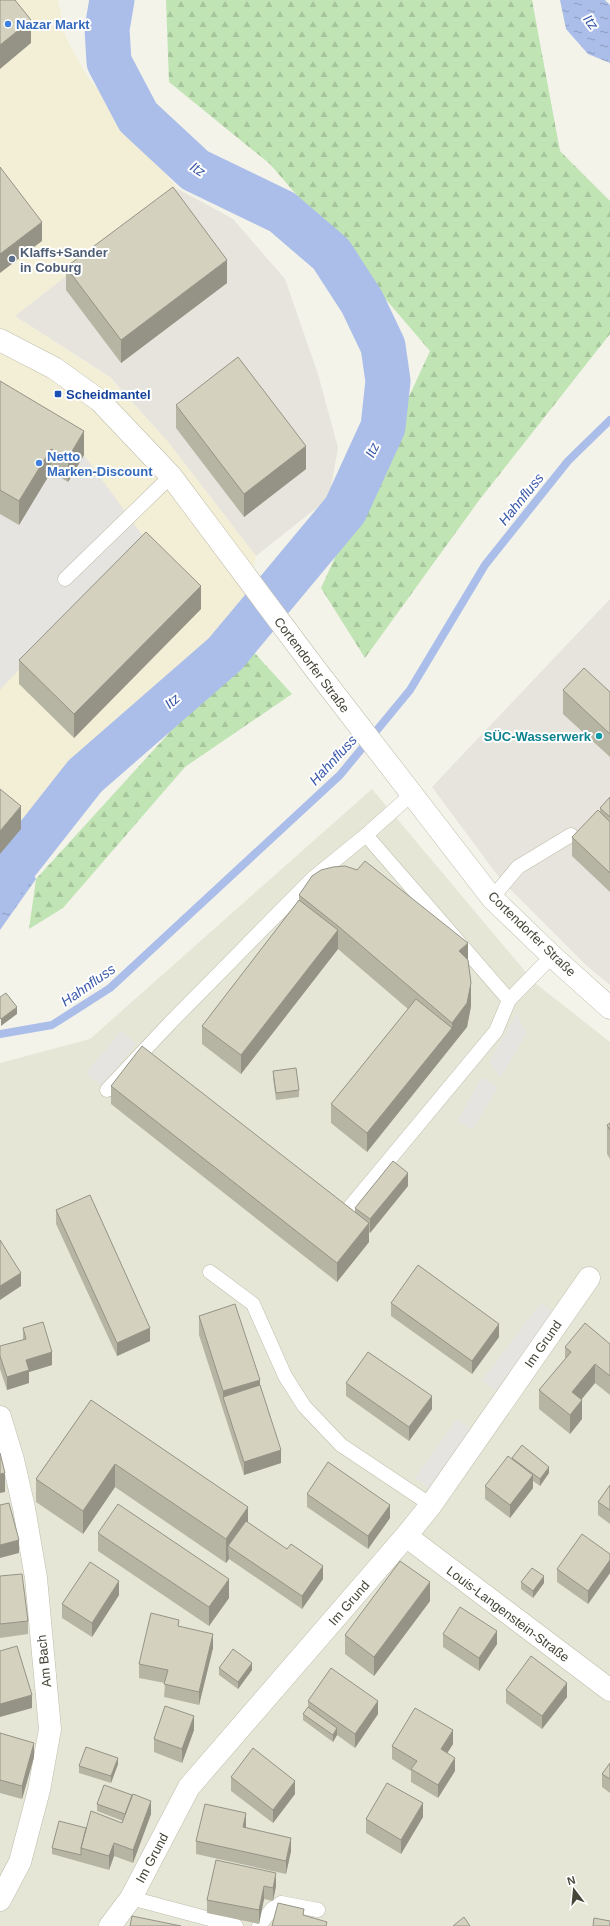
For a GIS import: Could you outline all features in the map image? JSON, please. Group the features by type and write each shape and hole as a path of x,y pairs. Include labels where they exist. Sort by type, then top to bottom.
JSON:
{"street":[{"name":"Cortendorfer Straße","path":"0,340 54,368 100,401 171,476 312,666 356,723 396,771 492,898 552,956 610,1008"},
{"name":"Im Grund","path":"110,1926 131,1898 189,1787 406,1536 431,1505 589,1278"},
{"name":"Am Bach","path":"0,1417 16,1474 34,1571 50,1729 39,1790 20,1862 0,1900"},
{"name":"Louis-Langenstein-Straße","path":"406,1536 610,1690"}],"lane":[{"path":"65,579 171,476"},
{"path":"107,1090 170,1022 312,879 413,794"},
{"path":"366,835 509,1000"},
{"path":"492,898 518,867 571,835"},
{"path":"349,1208 496,1031 509,1000 552,956"},
{"path":"210,1272 253,1304 285,1376 304,1406 341,1445 431,1505"},
{"path":"131,1898 236,1926"},
{"path":"259,1926 272,1909 281,1903 286,1902 318,1910"}],"shaded area":[{"path":"0,0 58,0 66,38 87,76 178,189 15,316 109,377 169,443 256,556 240,631 0,897"},
{"path":"178,189 233,219 285,279 318,374 338,448 329,498 256,556 169,443 110,377 15,316"},
{"path":"84,455 143,536 0,690 0,514 19,525 51,472 68,481"},
{"path":"610,599 610,985 587,966 501,880 432,787"},
{"path":"372,789 535,983 610,1042 610,1926 0,1926 0,1063 90,1039"},
{"path":"517,1013 526,1034 501,1077 489,1063"},
{"path":"121,1031 136,1044 101,1086 86,1073"},
{"path":"482,1077 498,1087 472,1130 457,1121"},
{"path":"541,1303 557,1315 497,1392 482,1380"},
{"path":"457,1419 471,1429 429,1488 415,1478"}],"green space":[{"path":"166,0 532,0 560,151 610,201 610,334 480,499 365,658 321,588 430,351 270,164 169,82"},
{"path":"251,649 292,694 185,767 63,908 29,929 36,879 201,698"}],"water":[{"path":"560,0 605,0 610,5 610,63 588,54 566,29"},
{"path":"16,843 36,879 0,930 0,866"}],"building":[{"path":"0,0 15,0 31,20 0,45"},
{"path":"0,167 42,222 0,254"},
{"path":"173,187 227,260 121,340 66,267"},
{"path":"238,357 306,446 244,494 176,405"},
{"name":"Netto Marken-Discount","path":"0,381 84,431 68,458 51,449 19,501 0,490"},
{"path":"146,532 201,586 74,714 19,660"},
{"path":"584,668 610,692 610,734 563,690"},
{"path":"0,789 21,806 0,831"},
{"path":"610,797 610,817 600,808"},
{"path":"598,810 610,822 610,873 572,837"},
{"path":"365,861 468,943 459,951 468,960 471,983 467,1003 452,1023 338,926 299,895 312,876 321,870 345,866 357,870"},
{"path":"299,900 338,930 241,1055 202,1026"},
{"path":"6,993 17,1007 1,1019 0,997"},
{"path":"416,999 452,1028 367,1133 331,1104"},
{"path":"142,1046 369,1223 337,1263 111,1086"},
{"path":"296,1068 299,1090 276,1093 273,1071"},
{"path":"610,1123 610,1130 607,1125"},
{"path":"393,1161 408,1173 370,1219 355,1208"},
{"path":"90,1195 150,1328 117,1343 56,1210"},
{"path":"0,1240 21,1273 0,1286"},
{"path":"418,1265 499,1324 472,1361 391,1303"},
{"path":"235,1304 260,1380 223,1391 199,1316"},
{"path":"43,1322 52,1352 26,1360 29,1370 7,1377 0,1356 0,1346 26,1339 23,1328"},
{"path":"585,1323 610,1344 610,1376 595,1364 572,1392 582,1400 570,1415 539,1390 571,1352 565,1347"},
{"path":"368,1352 432,1396 409,1427 346,1383"},
{"path":"260,1385 281,1450 244,1462 223,1397"},
{"path":"91,1400 248,1507 226,1539 115,1464 83,1511 36,1479"},
{"path":"522,1445 549,1467 540,1479 512,1458"},
{"path":"0,1453 5,1473 0,1474"},
{"path":"508,1456 533,1475 510,1505 485,1486"},
{"path":"328,1462 390,1505 368,1536 307,1494"},
{"path":"610,1485 610,1510 598,1502"},
{"path":"9,1503 19,1540 0,1545 0,1505"},
{"path":"118,1504 229,1579 209,1607 98,1533"},
{"path":"246,1521 287,1549 291,1544 323,1566 302,1596 228,1546"},
{"path":"582,1534 610,1554 610,1560 588,1591 557,1569"},
{"path":"400,1561 430,1582 374,1657 345,1635"},
{"path":"90,1562 119,1581 92,1623 62,1604"},
{"path":"532,1568 544,1576 533,1591 521,1582"},
{"path":"22,1574 28,1621 0,1624 0,1576"},
{"path":"460,1607 497,1631 479,1658 443,1634"},
{"path":"151,1613 179,1620 178,1626 213,1634 199,1692 164,1684 168,1670 139,1664"},
{"path":"17,1646 32,1695 0,1704 0,1651"},
{"path":"233,1649 252,1663 238,1682 219,1668"},
{"path":"531,1656 567,1683 542,1716 506,1690"},
{"path":"331,1668 378,1701 355,1734 308,1701"},
{"path":"165,1706 194,1716 182,1749 154,1739"},
{"path":"308,1707 337,1728 333,1735 303,1714"},
{"path":"415,1708 453,1730 441,1749 455,1758 438,1785 411,1769 417,1761 392,1746"},
{"path":"0,1733 34,1743 22,1786 0,1780"},
{"path":"86,1747 118,1758 111,1776 79,1766"},
{"path":"253,1748 295,1781 273,1810 231,1777"},
{"path":"610,1763 610,1779 602,1774"},
{"path":"387,1783 423,1803 401,1840 366,1819"},
{"path":"104,1785 132,1795 125,1814 97,1804"},
{"path":"133,1794 151,1801 133,1850 114,1843 109,1856 81,1848 91,1811 122,1823"},
{"path":"205,1804 246,1813 243,1827 291,1838 286,1861 196,1841"},
{"path":"59,1821 86,1828 81,1848 81,1855 52,1848"},
{"path":"216,1860 276,1873 273,1888 264,1886 259,1910 207,1900"},
{"path":"278,1903 304,1909 303,1915 327,1922 326,1926 272,1926"},
{"path":"132,1916 181,1926 130,1926"},
{"path":"464,1917 470,1926 453,1926"},
{"path":"594,1918 610,1921 610,1926 593,1926"}],"waterway":[{"name":"Itz","path":"0,884 85,776 225,654 345,510 383,427 388,381 383,346 362,302 331,254 282,212 195,170 138,117 109,62 107,29 112,0"},
{"name":"Hahnfluss","path":"0,1034 52,1025 110,988 340,775 410,690 485,565 568,461 610,420"}],"place":[{"name":"Nazar Markt","path":"8,24"},
{"name":"Klaffs+Sander in Coburg","path":"12,259"},
{"name":"Scheidmantel","path":"58,394"},
{"name":"Netto Marken-Discount","path":"39,463"},
{"name":"SÜC-Wasserwerk","path":"599,736"}]}
